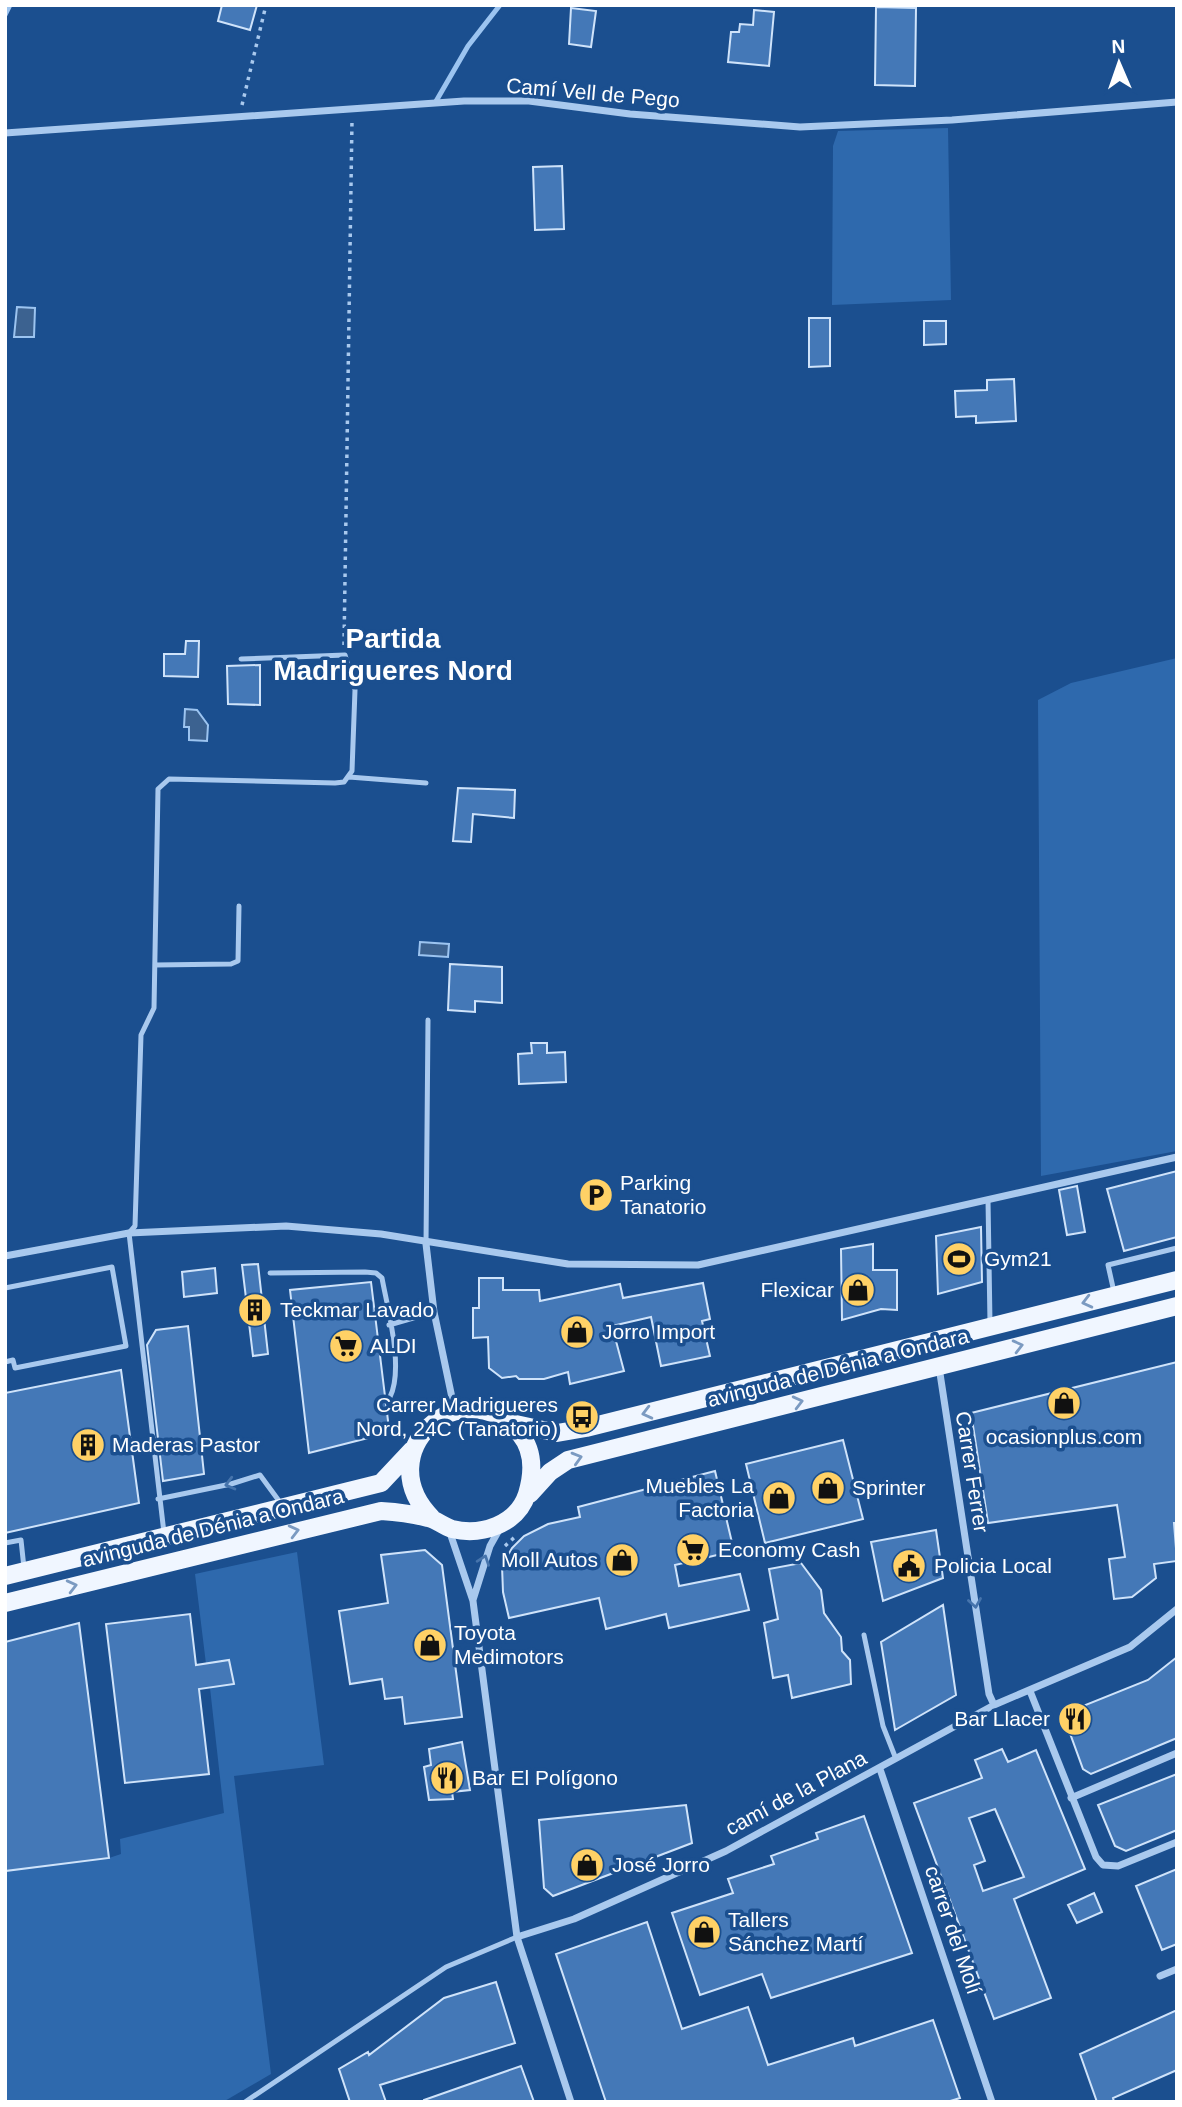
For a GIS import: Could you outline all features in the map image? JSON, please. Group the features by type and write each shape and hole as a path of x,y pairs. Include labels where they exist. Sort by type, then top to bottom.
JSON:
{"main road":[{"name":"avinguda de Dénia a Ondara","path":"510,1423 558,1433 586,1428 1177,1280"},
{"name":"avinguda de Dénia a Ondara","path":"525,1500 550,1472 568,1460 1177,1306"},
{"path":"479,1409 510,1423 524,1439 531,1459 532,1480 525,1500 503,1522 476,1532 440,1523 414,1495 410,1473 412,1450 427,1427 442,1416 479,1409"},
{"name":"avinguda de Dénia a Ondara","path":"5,1576 282,1505 381,1483 412,1450"},
{"name":"avinguda de Dénia a Ondara","path":"5,1602 362,1515 396,1512 440,1523"}],"street":[{"name":"Camí Vell de Pego","path":"5,133 353,108 528,101 630,114 800,127 952,120 1177,102"},
{"path":"5,1256 129,1233 286,1226 381,1234 426,1244 568,1264 698,1265 1177,1157"},
{"path":"426,1244 434,1312 455,1412"},
{"name":"Carrer Ferrer","path":"939,1366 989,1695 994,1706"},
{"path":"472,1601 489,1546 503,1522"},
{"path":"440,1523 472,1601 517,1937 571,2102"},
{"name":"camí de la Plana","path":"517,1937 575,1919 726,1850 994,1706 1130,1647 1177,1609"},
{"path":"1030,1691 1096,1857 1103,1865 1118,1867 1177,1842"},
{"path":"1072,1798 1177,1754"},
{"name":"carrer del Molí","path":"880,1769 992,2102"},
{"path":"1160,1976 1177,1969"}],"lane":[{"path":"241,659 345,655 355,690 352,771 349,777"},
{"path":"164,1535 129,1233 135,1226 141,1035 154,1008 158,799 162,784 178,779 335,783 349,777 426,783"},
{"path":"155,965 231,964 239,961 239,906"},
{"path":"426,1244 428,1020"},
{"path":"988,1200 990,1326"},
{"path":"1115,1295 1108,1265 1177,1248"},
{"path":"5,1288 112,1267 127,1346 15,1368 13,1360 5,1362"},
{"path":"270,1273 376,1273 382,1278 397,1380 390,1397"},
{"path":"389,1325 434,1312"},
{"path":"158,1499 231,1484 260,1475 282,1505"},
{"path":"5,1543 21,1540 25,1571"},
{"path":"864,1634 883,1726 895,1759"},
{"name":"camí de la Plana","path":"245,2102 446,1967 517,1937"}],"path":[{"path":"241,116 244,90 266,5"},
{"path":"345,655 353,108"},
{"path":"495,1554 522,1531"}],"shaded area":[{"path":"948,128 951,300 832,305 833,146 838,131"},
{"path":"17,307 35,308 34,337 14,337"},
{"path":"1177,658 1177,1151 1041,1176 1038,700 1071,683"},
{"path":"185,709 197,710 208,725 207,741 189,740 189,727 184,727"},
{"path":"420,942 449,944 448,957 419,955"},
{"path":"297,1552 324,1765 234,1776 271,2074 223,2102 5,2102 5,1871 109,1858 121,1854 120,1839 224,1813 210,1688 233,1683 229,1660 206,1664 195,1574"}],"building":[{"path":"222,5 257,5 250,30 218,21"},
{"path":"876,7 916,8 915,86 875,85"},
{"path":"571,8 596,11 591,47 569,44"},
{"path":"754,10 774,12 769,66 728,62 731,32 739,32 740,24 753,25"},
{"path":"562,166 564,229 535,230 533,167"},
{"path":"809,318 830,318 830,366 809,367"},
{"path":"924,321 946,321 946,344 924,345"},
{"path":"1014,379 1016,421 976,423 976,416 956,417 955,391 987,390 987,380"},
{"path":"186,641 199,641 198,677 164,676 164,654 185,654"},
{"path":"260,665 260,705 228,704 227,666"},
{"path":"458,788 515,790 514,818 473,814 471,842 453,841"},
{"path":"450,964 502,967 502,1003 475,1001 475,1012 448,1010"},
{"path":"531,1043 547,1043 547,1053 565,1052 566,1082 519,1084 518,1054 532,1053"},
{"path":"1177,1171 1177,1237 1124,1251 1107,1189"},
{"path":"1077,1186 1085,1232 1067,1235 1059,1190"},
{"name":"Gym21","path":"981,1227 982,1282 938,1294 936,1236"},
{"name":"Flexicar","path":"873,1244 873,1270 897,1270 897,1310 881,1309 842,1320 841,1249"},
{"name":"Teckmar Lavado","path":"258,1264 268,1354 253,1356 242,1265"},
{"name":"Teckmar Lavado","path":"215,1268 217,1293 184,1297 182,1272"},
{"path":"479,1278 503,1278 503,1290 539,1290 540,1301 620,1284 623,1298 703,1283 710,1319 702,1321 710,1356 661,1366 651,1317 612,1326 624,1371 570,1384 568,1372 544,1379 519,1379 516,1376 502,1378 489,1368 488,1337 473,1338 473,1308 479,1308"},
{"path":"371,1282 389,1429 376,1436 309,1453 290,1290"},
{"path":"188,1326 204,1474 163,1481 147,1345 156,1330"},
{"path":"1177,1362 1177,1523 1174,1523 1177,1561 1154,1564 1156,1578 1132,1597 1114,1599 1109,1559 1125,1557 1117,1505 988,1523 971,1413"},
{"name":"Maderas Pastor","path":"121,1370 139,1503 5,1533 5,1393"},
{"path":"843,1440 863,1519 765,1543 746,1464"},
{"path":"715,1471 734,1551 675,1565 679,1586 740,1574 749,1610 669,1628 666,1614 606,1629 599,1598 509,1618 503,1592 502,1566 512,1548 524,1536 548,1524 580,1517 578,1507"},
{"name":"Policia Local","path":"936,1530 943,1578 883,1601 871,1542"},
{"path":"425,1550 442,1565 462,1717 405,1724 402,1697 385,1699 382,1679 350,1684 339,1611 388,1603 381,1555"},
{"path":"801,1563 821,1590 824,1613 841,1637 842,1651 850,1660 851,1684 792,1698 788,1675 773,1678 764,1623 778,1619 769,1569"},
{"path":"943,1605 956,1695 895,1730 881,1642"},
{"path":"190,1614 196,1665 229,1660 234,1684 199,1689 209,1774 125,1783 106,1624"},
{"path":"79,1623 109,1858 5,1871 5,1642"},
{"path":"1177,1657 1177,1738 1091,1774 1083,1769 1063,1714 1148,1680"},
{"name":"Bar El Polígono","path":"462,1742 470,1790 452,1792 453,1799 429,1800 424,1767 431,1765 429,1749"},
{"path":"1002,1749 1008,1762 1036,1750 1085,1869 1014,1899 1051,1998 994,2019 914,1803 982,1778 975,1760","holes":["995,1809 1024,1877 983,1891 974,1865 985,1861 969,1818"]},
{"path":"1177,1774 1177,1830 1126,1851 1115,1846 1098,1805"},
{"name":"José Jorro","path":"686,1805 692,1843 553,1896 544,1888 539,1820"},
{"path":"864,1816 912,1953 771,1998 762,1974 700,1995 672,1913 733,1893 728,1879 774,1864 771,1856 818,1839 816,1833"},
{"path":"1177,1869 1177,1944 1162,1950 1136,1886"},
{"path":"1094,1893 1102,1912 1077,1923 1068,1905"},
{"path":"647,1922 682,2029 748,2007 768,2065 853,2038 855,2046 933,2020 960,2098 947,2102 606,2102 556,1954"},
{"path":"496,1982 515,2043 380,2085 386,2102 350,2102 339,2069 368,2052 369,2055 444,1998"},
{"path":"1177,2010 1177,2070 1113,2098 1114,2102 1097,2102 1080,2054"},
{"path":"521,2066 534,2102 424,2102 424,2100"}],"waterway":[{"path":"5,15 10,5"},
{"path":"435,103 468,46 500,5"}],"place":[{"name":"Parking Tanatorio","path":"596,1195"},
{"name":"Gym21","path":"959,1259"},
{"name":"Flexicar","path":"858,1290"},
{"name":"Teckmar Lavado","path":"255,1310"},
{"name":"Jorro Import","path":"577,1332"},
{"name":"ALDI","path":"346,1346"},
{"name":"ocasionplus.com","path":"1064,1403"},
{"name":"Carrer Madrigueres Nord, 24C (Tanatorio)","path":"582,1417"},
{"name":"Maderas Pastor","path":"88,1445"},
{"name":"Sprinter","path":"828,1488"},
{"name":"Muebles La Factoria","path":"779,1498"},
{"name":"Economy Cash","path":"693,1550"},
{"name":"Moll Autos","path":"622,1560"},
{"name":"Policia Local","path":"909,1566"},
{"name":"Toyota Medimotors","path":"430,1645"},
{"name":"Bar Llacer","path":"1075,1719"},
{"name":"Bar El Polígono","path":"447,1778"},
{"name":"José Jorro","path":"587,1865"},
{"name":"Tallers Sánchez Martí","path":"704,1932"}],"district":[{"name":"Partida Madrigueres Nord","path":"393,654"}]}
